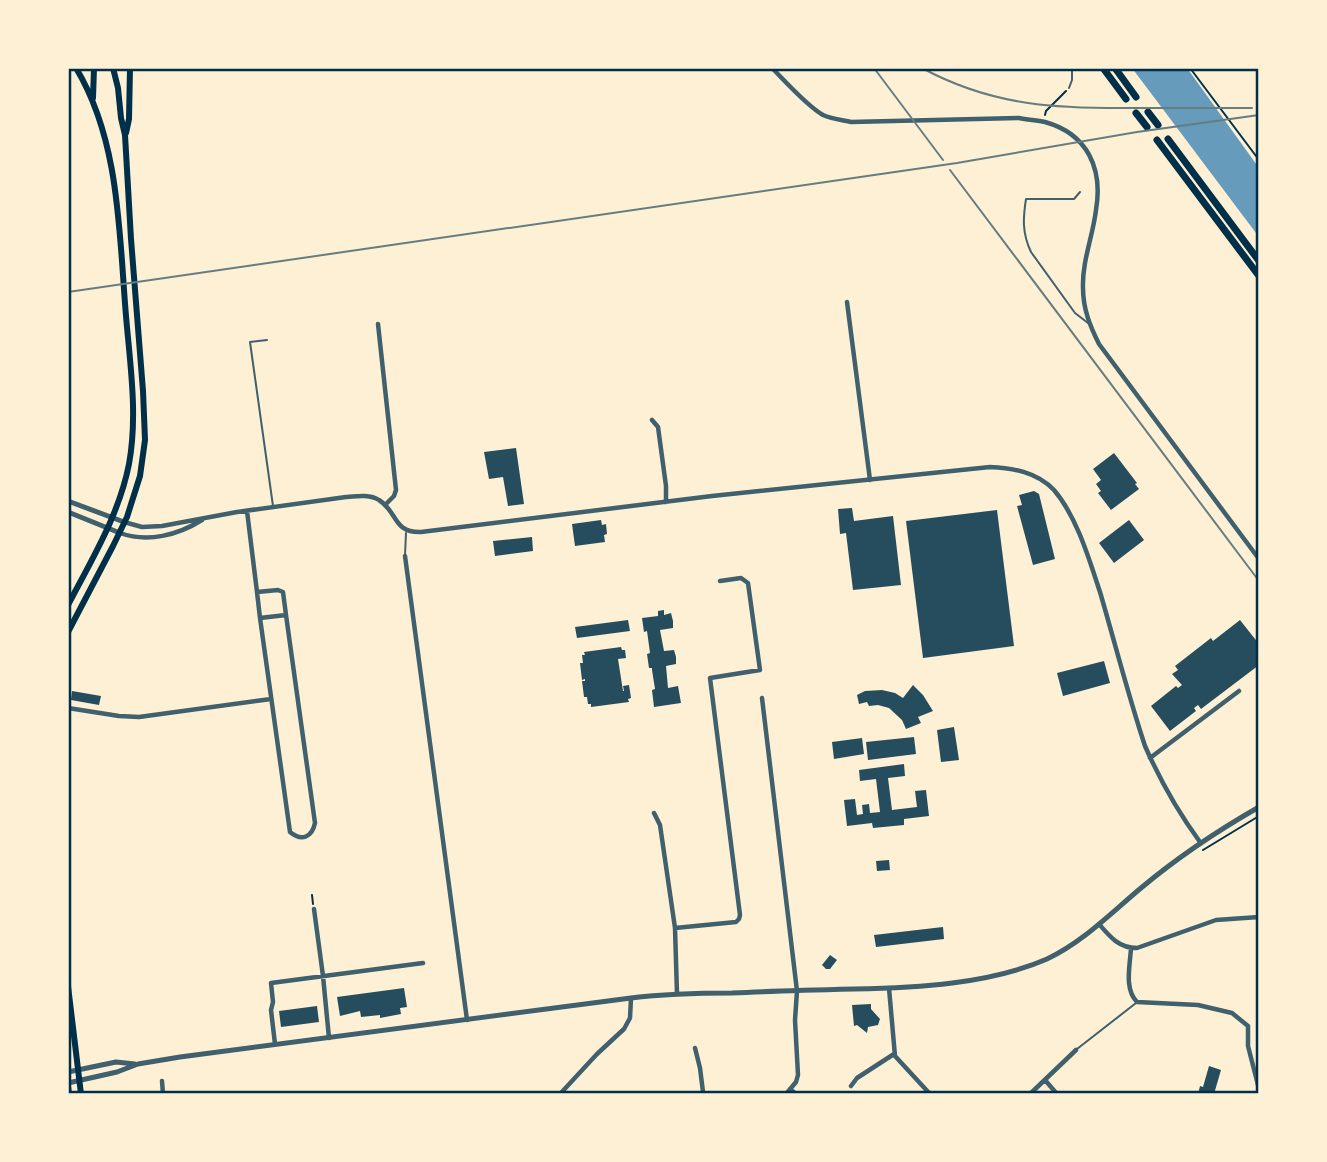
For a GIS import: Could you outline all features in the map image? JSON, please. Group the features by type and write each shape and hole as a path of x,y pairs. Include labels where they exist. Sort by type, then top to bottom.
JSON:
{"highway":[{"path":"1103,68 1126,99"},
{"path":"1115,68 1136,97"},
{"path":"1148,112 1158,125"},
{"path":"1136,113 1147,127"},
{"path":"1168,139 1259,261"},
{"path":"1157,140 1259,276"}],"main road":[{"path":"68,604 112,518 124,483 132,438 128,332 112,172 95,108 76,68"},
{"path":"93,68 95,108"},
{"path":"68,632 120,533 137,485 145,440 144,391 132,258 125,135 113,68"},
{"path":"125,135 129,119 130,68"},
{"path":"68,986 81,1094"},
{"path":"68,1085 69,1094"}],"street":[{"path":"772,68 822,114 851,122 1019,118 1044,122 1079,141 1091,156 1098,189 1083,273 1084,302 1089,324 1099,344 1259,559"},
{"path":"848,302 870,480"},
{"path":"378,324 396,490 385,505"},
{"path":"652,419 658,427 666,502"},
{"path":"68,501 136,526 152,527 273,507 355,496 372,497 385,505 399,525 413,532 712,496 990,467 1024,472 1036,477 1054,491 1069,515 1087,554 1150,758 1176,807 1200,842"},
{"path":"247,511 260,618 290,832 296,837 304,838 314,830 315,823 284,592 257,592"},
{"path":"68,512 137,537 164,536 191,527 206,517"},
{"path":"405,556 467,1020"},
{"path":"675,928 736,922 740,919 710,678 760,670 748,583 741,578 720,581"},
{"path":"260,618 286,615"},
{"path":"1150,758 1239,691"},
{"path":"762,698 797,991 795,1020 798,1075 788,1091 796,1094"},
{"path":"68,708 139,717 271,699"},
{"path":"68,1085 138,1064 631,998 945,984 1020,968 1058,953 1077,942 1200,842 1259,807"},
{"path":"654,813 660,825 675,928 677,994"},
{"path":"314,909 329,1038"},
{"path":"1098,924 1117,943 1131,948 1142,947 1216,920 1259,917"},
{"path":"1131,948 1129,987 1130,996 1137,1002 1198,1005 1232,1013 1248,1026 1249,1054 1259,1089"},
{"path":"275,1044 271,983 423,963"},
{"path":"889,988 894,1054 930,1094"},
{"path":"560,1094 624,1029 631,1018 631,998"},
{"path":"695,1048 705,1094"},
{"path":"1030,1094 1076,1049"},
{"path":"851,1086 857,1078 894,1054"},
{"path":"68,1072 116,1062 138,1064"},
{"path":"1045,1080 1057,1094"},
{"path":"162,1081 163,1094"}],"lane":[{"path":"1069,88 1072,68"},
{"path":"1080,192 1074,199 1027,199 1023,220 1026,241 1031,251 1075,313 1089,324"},
{"path":"267,340 250,342 273,507"},
{"path":"405,556 407,531"},
{"path":"1076,1049 1137,1002"}],"path":[{"path":"1190,68 1259,160"},
{"path":"1044,122 1046,111 1069,88"},
{"path":"1188,851 1206,849 1259,816"},
{"path":"312,895 314,909"}],"water":[{"path":"1132,68 1187,68 1259,168 1259,237"}],"building":[{"path":"516,448 524,504 508,506 503,477 489,479 484,452"},
{"path":"1114,453 1139,489 1111,510 1098,493 1101,491 1096,484 1101,480 1093,469"},
{"path":"1034,491 1039,494 1055,559 1033,565 1017,506 1022,505 1019,495"},
{"path":"852,508 854,521 893,516 901,585 853,590 846,533 840,534 838,509"},
{"path":"997,510 1014,646 923,658 906,521"},
{"path":"601,520 602,525 606,524 605,542 575,546 572,524"},
{"path":"1129,520 1144,540 1114,563 1099,543"},
{"path":"532,537 533,551 495,556 493,541"},
{"path":"664,610 664,615 671,613 673,628 660,630 664,651 674,650 676,657 676,664 666,666 668,688 678,686 681,703 654,707 652,690 655,689 647,654 650,653 647,631 644,632 642,618 658,616 658,611"},
{"path":"628,620 630,631 577,638 575,627"},
{"path":"1240,620 1259,644 1259,665 1201,709 1198,705 1194,708 1196,711 1170,731 1151,706 1176,686 1178,688 1182,685 1172,674 1178,670 1175,666"},
{"path":"621,647 625,650 626,658 618,659 623,691 623,686 629,685 629,702 591,707 587,697 584,697 582,681 585,679 582,680 580,663 583,663 582,655 585,655 584,652"},
{"path":"1104,661 1110,683 1063,696 1057,673"},
{"path":"913,685 933,711 918,717 921,723 906,729 902,720 889,708 869,706 867,702 859,704 857,695 865,691 882,690 903,698"},
{"path":"72,691 101,696 99,705 71,700"},
{"path":"954,727 959,760 941,762 937,730"},
{"path":"914,737 916,754 868,760 866,742"},
{"path":"862,738 864,754 834,759 832,742"},
{"path":"904,764 905,776 888,778 892,810 917,807 915,791 926,790 929,816 904,819 904,825 873,828 872,823 847,826 844,800 855,799 857,815 863,814 862,805 869,804 870,813 880,812 876,779 860,781 859,770"},
{"path":"889,860 890,870 877,871 876,861"},
{"path":"943,927 944,939 876,947 874,935"},
{"path":"830,955 837,960 830,969 826,969 822,965"},
{"path":"404,988 407,1007 400,1008 401,1014 380,1018 380,1015 361,1017 360,1011 340,1016 337,997"},
{"path":"871,1004 871,1009 880,1019 878,1025 868,1027 867,1033 857,1025 854,1026 852,1005"},
{"path":"317,1006 319,1022 281,1027 279,1011"},
{"path":"1209,1066 1221,1070 1214,1094 1198,1094 1200,1086 1203,1087"}],"railway":[{"path":"874,68 943,160"},
{"path":"922,68 975,91 1028,103 1082,108 1252,108"},
{"path":"68,292 957,163 1137,132 1259,115"},
{"path":"950,170 1259,581"}]}
